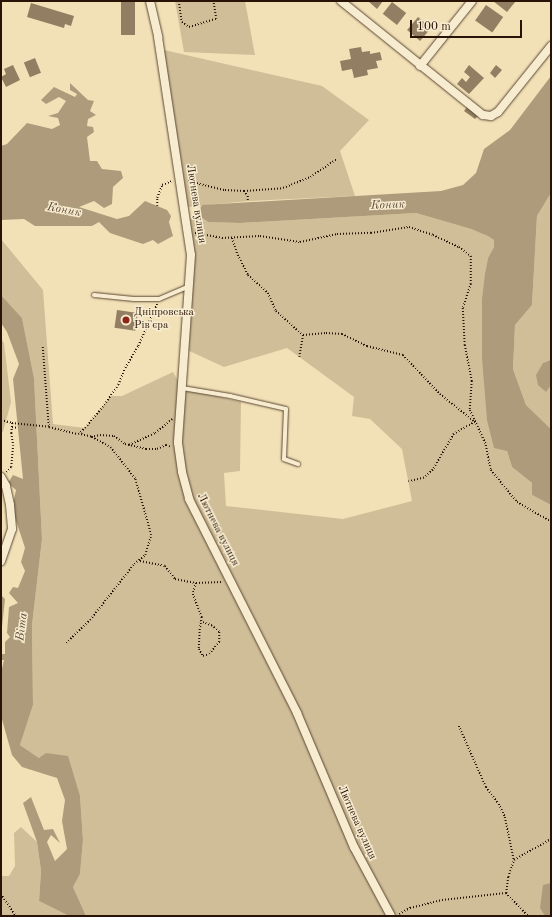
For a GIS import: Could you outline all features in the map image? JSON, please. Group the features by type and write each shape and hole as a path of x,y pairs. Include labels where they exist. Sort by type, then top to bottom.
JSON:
{"street":[{"name":"Лютнева вулиця","path":"150,1 158,37 191,255 178,443 182,472 189,499 297,713 354,847 391,916"},
{"path":"341,1 420,66 483,115 491,116 498,112 551,46"},
{"path":"420,66 472,1"},
{"path":"1,476 6,486 10,505 12,529 1,560"}],"lane":[{"path":"94,295 134,300 159,299 189,286"},
{"path":"182,388 230,396 286,409 284,459 298,464"}],"path":[{"path":"179,1 182,22 190,26 216,19 213,1"},
{"path":"157,206 157,198 162,185 169,181 180,180 225,190 244,191 283,188 310,177 337,159"},
{"path":"244,191 248,196 248,201"},
{"path":"188,232 222,238 260,236 300,242 337,234 371,234 409,227 433,234 459,247 471,256 471,284 463,308 465,345 472,381 470,410 486,444 491,470 517,502 551,522"},
{"path":"232,238 238,255 248,275 268,294 276,311 302,335 326,332 342,334 367,346 403,355 440,394 475,422"},
{"path":"78,434 85,428 111,396 138,346 159,299"},
{"path":"299,357 302,335"},
{"path":"43,346 49,427"},
{"path":"130,445 155,433 181,412"},
{"path":"1,420 12,423 49,427 91,437 111,448 135,479 151,535 145,555 134,564 90,620 66,643"},
{"path":"408,482 424,478 429,474 433,470 454,434 475,422"},
{"path":"1,476 7,472 10,467 13,446 12,423"},
{"path":"12,427 18,428"},
{"path":"91,437 100,435 114,436 130,445 146,449 157,449 166,446 173,449 174,453 180,456"},
{"path":"140,560 165,566 175,579 196,583 231,581"},
{"path":"196,583 193,594 202,617 201,622 199,648 203,656 209,654 219,642 219,632 212,626 201,622"},
{"path":"459,726 486,787 499,804 505,817 514,860 508,876 506,892 528,916"},
{"path":"514,860 551,839"},
{"path":"395,916 410,908 442,900 506,892"},
{"path":"1,894 8,902 16,916"}],"shaded area":[{"path":"175,1 245,1 255,55 184,52"},
{"path":"164,50 322,86 369,120 340,151 355,196 248,201 188,207"},
{"path":"551,193 551,429 526,405 513,369 515,325 532,305 537,216"},
{"path":"416,213 471,229 489,236 494,240 494,247 488,258 482,298 507,451 512,467 532,483 532,495 551,505 551,916 86,916 73,887 80,874 83,840 80,796 39,758 20,745 33,705 32,625 42,539 34,378 22,318 1,295 1,239 43,290 53,424 85,428 111,396 122,396 173,372 182,388 241,402 240,471 224,473 226,506 343,519 412,501 402,449 370,419 352,416 354,397 287,348 224,367 185,349 191,255 186,219 201,217 208,222 240,223"},
{"path":"1,339 4,343 11,402 3,432 1,431"},
{"path":"21,827 37,842 41,871 39,901 69,916 1,916 1,876 9,876 15,866 14,833"}],"water":[{"name":"Коник","path":"551,76 551,193 537,216 532,305 515,325 513,369 526,405 551,429 551,505 532,495 532,483 512,467 507,451 494,448 487,420 482,358 482,298 488,258 494,247 494,240 471,229 416,213 240,223 208,222 201,217 198,212 202,205 441,191 463,185 476,173 484,149 510,130"},
{"name":"Коник","path":"70,83 88,100 94,101 90,111 96,115 88,119 87,126 93,127 94,132 87,137 90,161 97,161 102,169 121,171 123,178 113,187 112,204 104,208 94,201 79,207 117,219 129,216 145,201 167,210 171,216 169,222 173,236 158,244 153,240 143,244 110,233 99,222 92,226 35,226 24,219 1,220 1,146 7,144 27,123 52,129 60,125 58,118 48,116 58,113 66,101 59,97 46,104 41,100 54,87 75,97 77,94 70,90"},
{"name":"Віта","path":"1,295 22,318 34,378 42,539 32,625 33,705 20,745 39,758 46,753 68,756 80,796 83,840 80,874 73,887 86,916 69,916 39,901 41,871 37,842 23,803 31,797 44,830 53,829 60,843 51,835 47,842 55,861 67,849 62,821 65,800 57,778 22,767 12,755 1,716 1,673 4,660 1,660 1,654 5,654 5,642 10,637 7,633 9,607 18,603 9,593 13,587 18,588 25,571 21,562 25,548 12,508 16,490 8,483 13,475 23,479 13,379 19,364 7,332 1,323"},
{"path":"551,360 551,385 546,392 538,385 536,375 543,363"},
{"path":"1,595 5,599 1,636"},
{"path":"551,883 551,916 545,916 540,908 543,885"}],"building":[{"path":"121,1 135,1 135,35 121,35"},
{"path":"368,1 383,1 377,9"},
{"path":"493,1 516,1 507,12"},
{"path":"392,2 406,13 397,25 383,14"},
{"path":"31,3 74,16 71,26 65,24 64,28 27,17"},
{"path":"486,5 503,17 492,33 475,21"},
{"path":"418,17 431,28 420,41 407,30"},
{"path":"361,47 362,52 370,51 370,54 380,52 382,60 376,61 378,68 367,70 368,75 354,78 352,69 342,71 340,61 351,59 349,49"},
{"path":"35,58 41,73 30,77 24,62"},
{"path":"13,65 20,80 6,87 1,77 6,74 4,69"},
{"path":"469,65 484,78 469,94 457,84 462,78 466,82 470,77 464,72"},
{"path":"496,65 502,70 495,78 490,73"},
{"path":"467,107 478,116 475,119 464,111"},
{"name":"Дніпровська Рів'єра","path":"117,310 138,313 135,331 114,328"}],"place":[{"name":"Дніпровська Рів'єра","path":"126,320"}]}
